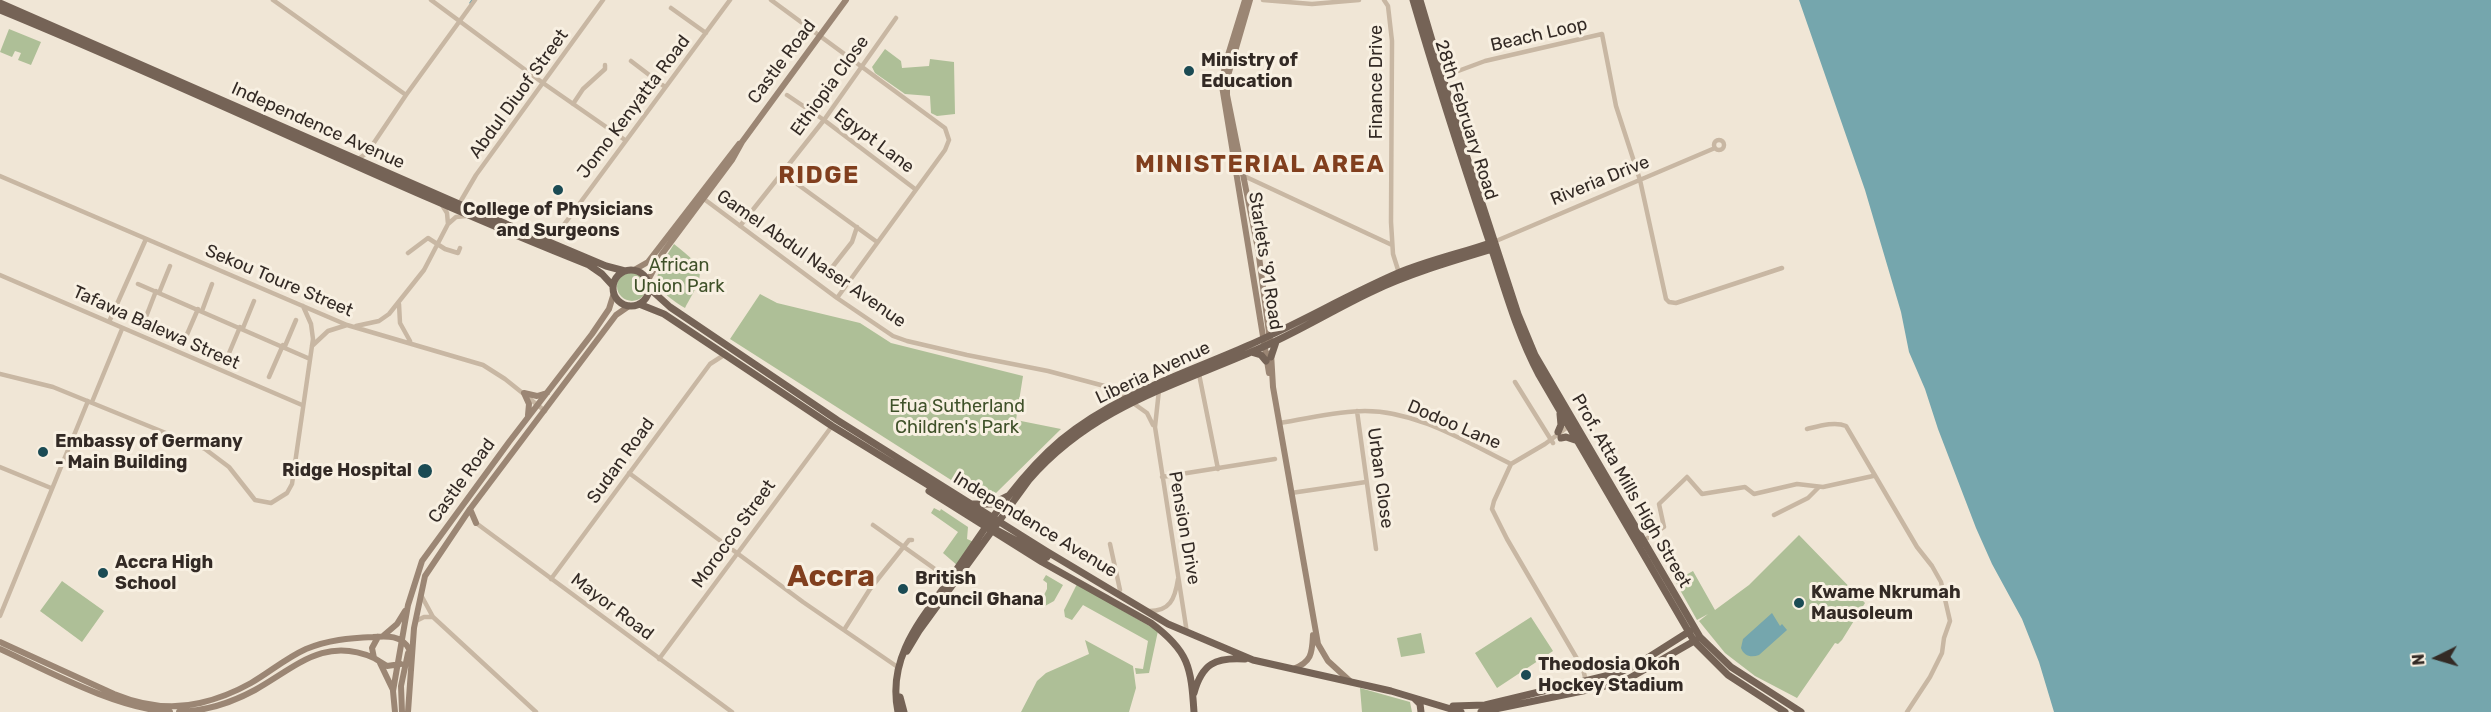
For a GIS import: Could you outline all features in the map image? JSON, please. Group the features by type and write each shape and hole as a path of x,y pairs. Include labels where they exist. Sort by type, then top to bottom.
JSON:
{"main road":[{"name":"Castle Road","path":"648,284 662,255 846,0"},
{"name":"Starlets '91 Road","path":"1245,0 1225,65 1222,86 1234,168 1253,269 1261,331 1269,341"},
{"name":"Starlets '91 Road","path":"1250,0 1227,85 1262,271 1272,387 1314,628 1321,652 1328,662 1350,682"},
{"name":"28th February Road","path":"1413,0 1448,118 1485,231 1494,248"},
{"name":"28th February Road","path":"1420,0 1494,248"},
{"name":"Independence Avenue","path":"0,3 459,204 606,266 625,271"},
{"name":"Independence Avenue","path":"0,10 336,156 442,205 589,265 602,274 614,290"},
{"name":"Castle Road","path":"634,270 648,262 742,142"},
{"path":"1234,168 1240,170 1247,190"},
{"path":"1485,231 1479,250 1494,248"},
{"name":"Liberia Avenue","path":"1269,341 1399,273 1479,250 1494,248"},
{"name":"Prof. Atta Mills High Street","path":"1494,248 1525,348 1560,412 1573,427 1576,441 1691,630 1728,675 1785,712"},
{"name":"Prof. Atta Mills High Street","path":"1494,248 1528,342 1573,427 1643,542 1691,630"},
{"name":"Liberia Avenue","path":"898,712 895,691 908,639 949,579 992,525 1029,480 1063,446 1129,400 1269,341 1415,273 1479,250"},
{"path":"634,270 648,284 647,297 639,304 629,306 622,303 614,290 615,280 625,271 634,270"},
{"name":"Independence Avenue","path":"648,284 670,307 837,420 970,504 992,525 1166,634 1187,660 1194,712"},
{"name":"Castle Road","path":"395,712 393,691 408,605 417,572 425,556 604,317 614,290"},
{"path":"639,304 664,314 832,426 992,525"},
{"name":"Castle Road","path":"408,712 414,625 425,576 470,508 616,315 629,306"},
{"path":"1261,331 1252,348 1268,359 1273,347 1269,341"},
{"name":"Liberia Avenue","path":"904,712 900,696 899,669 906,652 1012,493 1035,465 1060,441 1088,420 1117,403 1199,374 1252,348"},
{"path":"524,393 537,396 548,393"},
{"path":"524,393 529,404 527,419"},
{"path":"1560,412 1559,435 1576,441"},
{"path":"970,504 992,504 1012,493"},
{"path":"462,522 476,523 470,508"},
{"name":"Independence Avenue","path":"992,525 1061,560 1187,633 1253,660 1444,706"},
{"path":"374,658 372,648 381,636 397,624 408,605"},
{"path":"402,712 401,692 414,625"},
{"name":"Starlets '91 Road","path":"1293,669 1302,666 1310,658 1314,628"},
{"path":"1444,706 1485,705 1627,670 1691,630"},
{"path":"1,644 128,700 161,706 178,706 216,699 234,691 292,656 321,644 342,639 381,636 402,640 409,649"},
{"path":"1481,712 1588,690 1628,679 1697,639"},
{"name":"Prof. Atta Mills High Street","path":"1697,639 1731,667 1801,712"},
{"path":"1,644 120,702 155,711 170,712"},
{"path":"179,712 207,709 234,700 302,661 331,651 353,650 374,658 380,663 393,691"},
{"path":"1193,696 1200,676 1215,661 1227,658 1253,660"},
{"path":"380,663 398,665 407,660"},
{"path":"1410,696 1420,704 1421,712"},
{"path":"1510,712 1523,703"},
{"path":"1444,706 1461,712"}],"street":[{"path":"273,0 406,94"},
{"path":"431,0 625,140"},
{"path":"357,160 367,153 406,94 475,0"},
{"name":"Abdul Diuof Street","path":"459,204 476,175 603,0"},
{"name":"Jomo Kenyatta Road","path":"560,230 730,0"},
{"path":"771,0 947,131 949,140 945,150 837,297"},
{"name":"Finance Drive","path":"1263,0 1312,4 1359,0"},
{"name":"Finance Drive","path":"1384,0 1388,6 1392,41 1392,245 1399,273"},
{"path":"671,8 706,33"},
{"name":"Ethiopia Close","path":"740,226 824,120 896,18"},
{"name":"Beach Loop","path":"1442,77 1485,61 1602,34 1616,106 1640,180"},
{"path":"631,61 665,87"},
{"path":"573,104 583,89 605,69 605,65"},
{"name":"Egypt Lane","path":"787,95 915,189"},
{"name":"Riveria Drive","path":"1494,248 1715,148"},
{"path":"367,153 369,165"},
{"path":"783,173 877,242"},
{"name":"Sekou Toure Street","path":"0,176 346,325 483,365 524,393 545,411"},
{"path":"1244,176 1392,245"},
{"path":"1640,180 1660,276 1669,302 1676,303 1782,268"},
{"name":"Gamel Abdul Naser Avenue","path":"704,199 885,331 906,341 1048,370 1113,388 1129,400"},
{"path":"442,205 447,213 448,224"},
{"path":"353,327 379,321 399,304 424,270 448,224 456,217 468,216"},
{"path":"830,270 852,242 857,227"},
{"path":"408,253 416,249 426,238 457,253 460,248"},
{"path":"110,322 146,239"},
{"path":"144,322 170,266"},
{"name":"Tafawa Balewa Street","path":"0,274 122,329 302,405"},
{"path":"138,284 310,359"},
{"path":"185,339 212,284"},
{"path":"227,358 254,302"},
{"path":"399,304 400,323 411,343"},
{"path":"0,374 53,387 205,449 229,467 255,500 272,503 287,493 292,484 312,346 311,324 303,306"},
{"path":"269,377 296,320"},
{"path":"312,346 328,331 346,325"},
{"path":"0,616 51,488 122,329"},
{"path":"714,348 714,360"},
{"name":"Sudan Road","path":"551,579 714,360 724,355"},
{"path":"1199,374 1218,469"},
{"path":"1515,382 1552,441"},
{"path":"1113,388 1117,403"},
{"name":"Pension Drive","path":"1159,390 1155,427 1187,633"},
{"path":"1129,400 1139,405 1147,413 1155,427"},
{"name":"Dodoo Lane","path":"1279,423 1357,411 1388,413 1424,423 1511,464"},
{"name":"Urban Close","path":"1357,411 1376,549"},
{"path":"1807,429 1844,424 1917,547 1941,582 1950,621 1942,653 1930,677 1907,712"},
{"name":"Morocco Street","path":"659,659 832,426"},
{"path":"1573,427 1511,464 1494,501 1494,514 1583,669 1588,690"},
{"path":"1162,477 1275,459"},
{"path":"0,467 51,488"},
{"path":"629,473 899,669"},
{"path":"1643,542 1664,527 1659,504 1687,477 1702,494 1745,487 1754,494 1804,483 1819,487 1874,476"},
{"path":"1291,493 1366,482"},
{"path":"1774,515 1808,498 1819,487"},
{"name":"Mayor Road","path":"476,523 732,712"},
{"path":"873,525 949,579"},
{"path":"844,630 870,589 903,547 909,540 912,540"},
{"path":"1110,544 1120,590"},
{"path":"1146,611 1162,610 1171,604 1177,592 1178,576"},
{"path":"420,593 433,617 536,712"},
{"path":"414,625 424,617 433,617"}],"green space":[{"path":"9,29 41,42 31,65 18,60 21,53 15,51 12,57 0,52"},
{"path":"885,49 901,61 902,68 929,66 930,59 954,62 955,114 937,116 931,113 930,96 905,94 875,73 872,67"},
{"name":"African Union Park","path":"674,244 693,260 700,273 696,287 685,308 665,293 657,281 661,266"},
{"path":"632,271 642,276 647,286 642,296 632,301 622,296 617,286 622,276"},
{"name":"Efua Sutherland Children's Park","path":"760,294 777,303 860,323 891,343 1023,376 1016,420 1061,429 996,493 984,501 730,339"},
{"path":"934,508 940,511 941,509 968,527 967,539 974,542 958,566 943,553 958,532 931,513"},
{"path":"1799,535 1865,603 1842,640 1838,644 1835,643 1797,698 1755,676 1725,653 1699,621 1708,614 1697,620 1675,581 1693,571 1715,610 1749,585"},
{"path":"1046,575 1063,585 1054,601 1045,606 1030,598 1034,593 1043,597 1047,589 1047,583 1043,580"},
{"path":"62,581 104,611 82,642 40,611"},
{"path":"1077,584 1158,631 1149,673 1136,674 1135,668 1143,669 1148,641 1083,605 1072,620 1065,617 1064,610"},
{"name":"Theodosia Okoh Hockey Stadium","path":"1531,617 1553,651 1497,688 1475,653"},
{"path":"1421,633 1425,653 1401,657 1397,638"},
{"path":"1085,640 1133,666 1136,688 1129,712 1021,712 1037,681 1046,673 1089,654"},
{"path":"1360,688 1410,702 1412,712 1362,712"}],"water":[{"path":"1799,0 2491,0 2491,712 2054,712 2039,662 2022,619 1992,564 1976,528 1909,352 1901,312 1865,190"},
{"path":"1772,613 1780,626 1782,624 1787,630 1759,655 1746,655 1741,648 1743,639"}],"place":[{"name":"Ministry of Education","path":"1189,71"},
{"name":"College of Physicians and Surgeons","path":"558,190"},
{"name":"Embassy of Germany - Main Building","path":"43,452"},
{"name":"Ridge Hospital","path":"425,471"},
{"name":"Accra High School","path":"103,573"},
{"name":"British Council Ghana","path":"903,589"},
{"name":"Kwame Nkrumah Mausoleum","path":"1799,603"},
{"name":"Theodosia Okoh Hockey Stadium","path":"1526,675"}],"district":[{"name":"MINISTERIAL AREA","path":"1260,165"},
{"name":"RIDGE","path":"819,176"},
{"name":"Accra","path":"831,577"}]}
